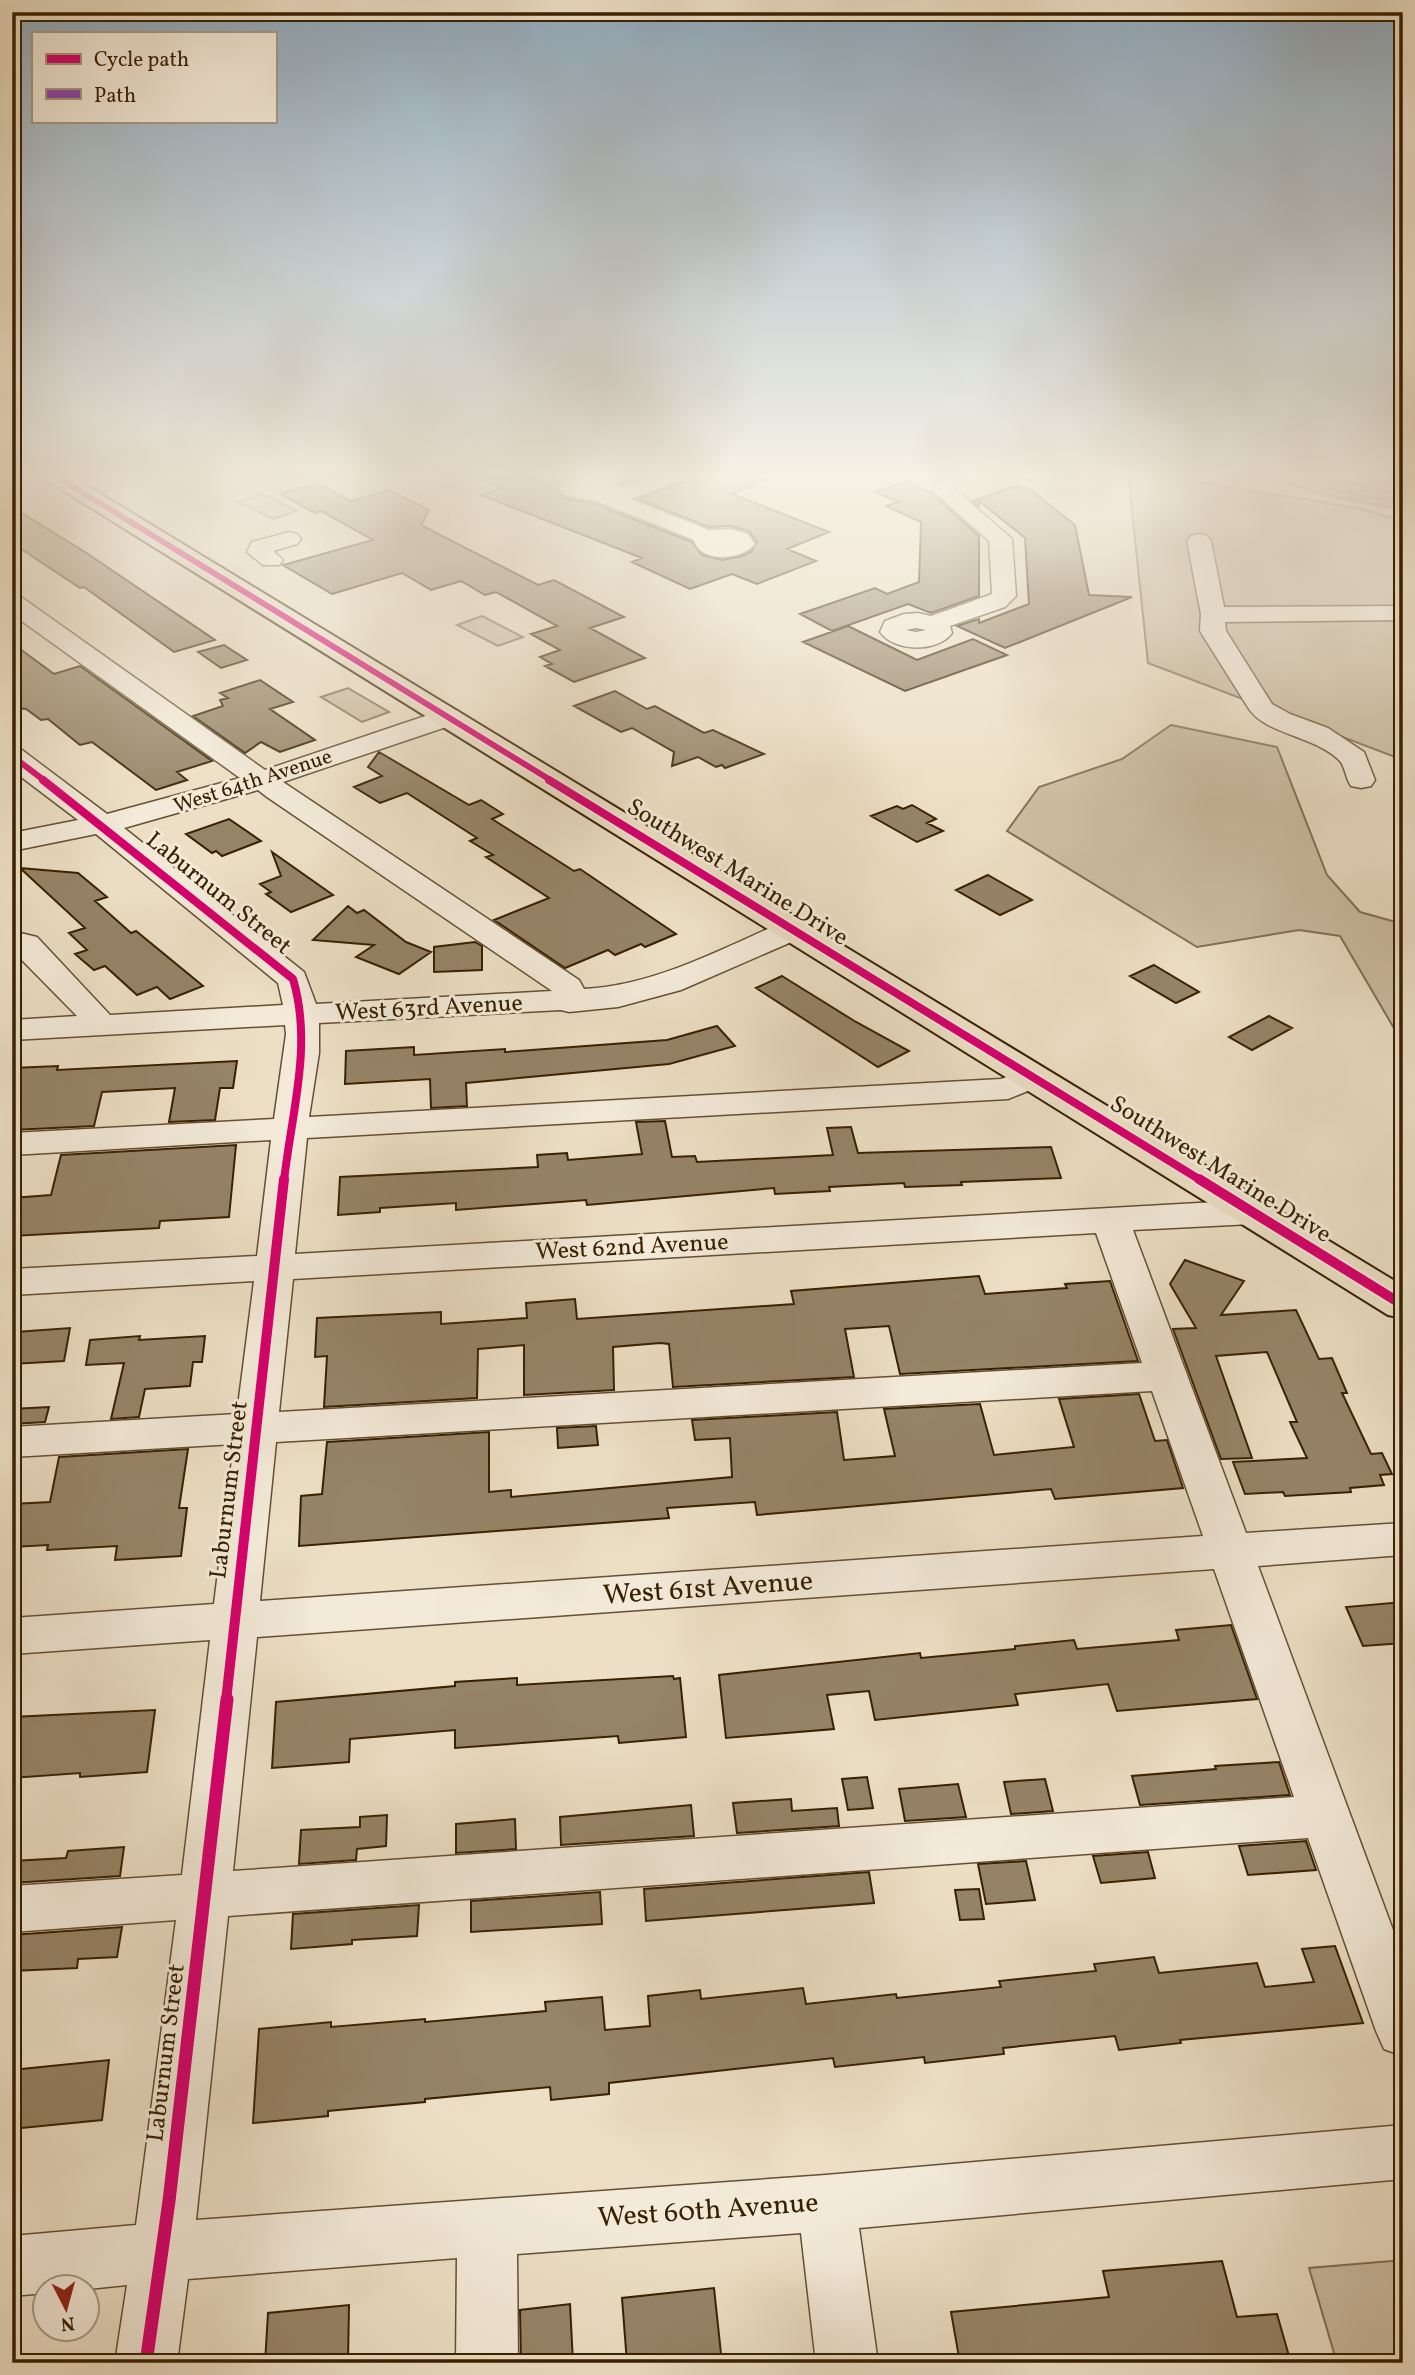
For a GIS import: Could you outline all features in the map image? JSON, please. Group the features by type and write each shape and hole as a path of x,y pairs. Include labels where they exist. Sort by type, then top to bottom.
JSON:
{"main road":[{"name":"Southwest Marine Drive","path":"232,584 1403,1305"}],"street":[{"path":"932,624 996,602 1004,596 1003,584"},
{"path":"1207,584 1213,631 1262,709 1280,720 1318,734 1354,758 1361,780"},
{"path":"12,602 263,781 568,987 569,1002"},
{"path":"1213,614 1282,616 1403,613"},
{"name":"West 64th Avenue","path":"12,842 103,825 201,800 449,717"},
{"name":"Laburnum Street","path":"12,756 103,825 293,979 301,1000 305,1036 290,1128 205,1894 146,2363"},
{"name":"West 63rd Avenue","path":"12,1030 569,1002 618,997 670,983 792,930"},
{"path":"12,940 26,944 94,1015 92,1026"},
{"name":"West 62nd Avenue","path":"12,1282 1252,1212"},
{"path":"1111,1221 1403,2031"},
{"path":"12,1442 1166,1376"},
{"name":"West 61st Avenue","path":"12,1636 1403,1539"},
{"path":"12,1909 1325,1816"},
{"name":"West 60th Avenue","path":"12,2266 487,2227 825,2203 1403,2152"},
{"path":"825,2203 847,2363"},
{"path":"487,2227 488,2363"}],"lane":[{"path":"12,1144 1008,1089 1033,1077"}],"shaded area":[{"path":"1140,584 1403,584 1403,760 1148,663"},
{"path":"482,616 523,637 498,646 457,625"},
{"path":"348,688 389,712 362,722 321,697"},
{"path":"1171,725 1277,747 1327,875 1360,912 1403,924 1403,1033 1395,1030 1340,936 1299,930 1197,947 1007,831 1039,787 1122,759"},
{"path":"1403,2260 1403,2363 1337,2363 1309,2268"}],"building":[{"path":"74,584 132,584 215,640 174,652 84,587 80,588"},
{"path":"315,584 366,584 332,594"},
{"path":"420,584 452,584 431,590"},
{"path":"466,584 561,584 624,617 590,628 645,658 574,682 545,666 552,664 540,657 560,650 531,634 557,626 496,592 485,595"},
{"path":"679,584 704,584 690,589"},
{"path":"914,584 979,584 979,596 931,613 908,604 832,631 800,614 875,588 887,594"},
{"path":"1028,584 1087,584 1089,595 1132,597 1005,648 957,626 979,619 979,623 1029,604"},
{"path":"848,626 917,660 973,639 1007,655 905,691 803,642"},
{"path":"12,643 54,674 80,666 212,761 177,772 187,780 156,790 92,742 80,745 48,719 41,720 26,709 18,708 19,688 12,683"},
{"path":"224,645 247,660 221,668 198,652"},
{"path":"260,680 293,702 270,709 315,740 280,752 261,742 245,753 193,716 223,706 220,700 228,698 220,693"},
{"path":"615,691 647,709 655,706 704,733 713,730 764,754 725,768 722,765 716,767 698,757 672,766 674,752 632,728 621,732 574,706"},
{"path":"379,752 469,805 481,800 503,814 492,819 574,871 580,869 676,934 645,947 641,944 615,955 608,950 565,968 494,920 549,898 486,857 493,855 470,841 477,838 407,793 380,803 354,787 382,776 368,767"},
{"path":"912,805 936,819 927,823 943,831 917,842 871,816 897,806 903,809"},
{"path":"229,819 261,841 222,856 216,851 212,853 186,834"},
{"path":"272,852 333,895 291,912 266,894 271,892 260,884 281,876"},
{"path":"20,868 78,873 107,897 95,901 131,933 136,931 203,986 170,999 157,987 137,995 105,966 94,970 75,954 87,950 69,933 85,928"},
{"path":"988,875 1032,900 1000,915 956,890"},
{"path":"348,906 357,913 364,910 406,942 431,952 399,974 356,957 374,945 313,940"},
{"path":"475,942 482,946 482,970 434,972 434,947"},
{"path":"1154,965 1199,992 1176,1003 1130,976"},
{"path":"782,976 909,1051 878,1067 756,988"},
{"path":"1269,1016 1292,1028 1252,1050 1229,1037"},
{"path":"717,1026 735,1046 669,1064 466,1083 467,1106 431,1108 430,1079 345,1084 346,1051 414,1047 414,1055 505,1049 505,1052 667,1040"},
{"path":"237,1061 233,1088 220,1088 215,1120 169,1122 175,1088 102,1092 94,1126 12,1130 12,1068 58,1066 57,1070"},
{"path":"665,1121 672,1157 695,1156 697,1162 833,1155 827,1128 851,1127 858,1153 1051,1147 1061,1178 961,1182 962,1185 905,1187 904,1183 829,1187 830,1191 775,1194 774,1188 587,1205 586,1200 456,1210 456,1203 380,1208 380,1212 338,1215 340,1177 538,1167 537,1155 567,1153 568,1160 642,1154 636,1122"},
{"path":"236,1145 229,1217 160,1221 159,1228 12,1236 12,1198 51,1195 61,1155"},
{"path":"1185,1260 1244,1281 1221,1315 1296,1310 1319,1359 1332,1358 1347,1393 1342,1393 1371,1454 1382,1453 1392,1474 1380,1475 1384,1485 1350,1488 1351,1492 1285,1496 1283,1492 1245,1494 1233,1462 1307,1458 1290,1422 1297,1422 1267,1352 1216,1356 1252,1458 1221,1459 1173,1329 1196,1328 1170,1284"},
{"path":"979,1276 985,1294 1067,1288 1065,1284 1110,1281 1138,1361 900,1374 889,1326 845,1329 854,1377 673,1387 669,1344 660,1343 613,1347 614,1390 524,1395 524,1345 478,1349 477,1398 324,1407 327,1356 315,1357 317,1318 441,1312 441,1324 527,1318 526,1303 575,1299 577,1319 794,1304 791,1291"},
{"path":"70,1328 64,1361 12,1364 16,1332"},
{"path":"140,1336 139,1340 205,1336 202,1362 193,1362 190,1386 145,1389 139,1417 111,1419 124,1363 86,1365 90,1340"},
{"path":"1139,1394 1155,1441 1167,1440 1183,1488 1055,1499 1051,1489 757,1515 755,1502 667,1508 669,1518 299,1546 301,1496 322,1494 327,1442 489,1432 489,1492 511,1490 511,1497 732,1477 730,1438 695,1440 692,1420 837,1412 844,1460 895,1456 884,1409 980,1404 994,1455 1074,1447 1059,1399"},
{"path":"49,1407 45,1422 12,1424 12,1409"},
{"path":"596,1426 598,1445 558,1448 557,1428"},
{"path":"188,1449 179,1508 187,1508 181,1556 115,1560 117,1546 47,1550 48,1545 12,1547 12,1504 50,1502 59,1457"},
{"path":"1403,1602 1403,1643 1363,1646 1346,1607"},
{"path":"1231,1625 1257,1699 1117,1711 1108,1684 1015,1694 1018,1705 875,1720 869,1691 827,1695 834,1729 726,1738 719,1675 920,1653 921,1658 1015,1649 1015,1646 1074,1640 1077,1649 1179,1640 1176,1630"},
{"path":"673,1676 674,1679 680,1678 686,1737 619,1743 618,1736 455,1748 455,1730 350,1739 349,1762 272,1768 276,1702 455,1686 455,1682 517,1678 517,1685"},
{"path":"155,1710 147,1772 12,1778 12,1717"},
{"path":"1279,1762 1290,1795 1140,1805 1132,1776 1216,1769 1215,1766"},
{"path":"867,1777 873,1808 848,1810 842,1779"},
{"path":"1045,1779 1053,1811 1011,1814 1004,1782"},
{"path":"958,1784 966,1817 905,1821 899,1789"},
{"path":"791,1799 792,1811 837,1808 839,1826 737,1833 733,1803"},
{"path":"691,1805 694,1836 561,1845 560,1817"},
{"path":"387,1815 386,1846 357,1849 356,1860 299,1864 301,1830 360,1827 360,1817"},
{"path":"515,1819 516,1849 456,1853 456,1824"},
{"path":"1306,1841 1316,1870 1248,1875 1239,1846"},
{"path":"124,1847 120,1876 12,1883 12,1861 66,1858 68,1851"},
{"path":"1148,1852 1155,1878 1101,1883 1093,1856"},
{"path":"1026,1861 1035,1900 986,1904 978,1864"},
{"path":"869,1872 874,1903 646,1921 644,1889"},
{"path":"979,1889 984,1919 960,1920 955,1890"},
{"path":"600,1892 602,1924 471,1932 471,1901"},
{"path":"419,1905 417,1936 352,1940 352,1944 291,1949 293,1914"},
{"path":"122,1927 117,1957 78,1959 77,1968 12,1971 12,1935"},
{"path":"1335,1946 1363,2023 1180,2040 1181,2043 1119,2050 1115,2036 1003,2048 1004,2054 925,2063 924,2057 835,2067 833,2058 609,2083 609,2094 551,2100 550,2087 425,2099 425,2102 328,2111 328,2116 253,2123 259,2029 331,2022 331,2027 425,2019 425,2022 546,2011 545,2002 602,1997 605,2030 650,2026 648,1996 700,1990 701,1999 803,1988 806,2004 896,1994 897,1998 1001,1987 999,1981 1096,1971 1094,1964 1154,1957 1159,1973 1257,1963 1265,1987 1314,1982 1302,1949"},
{"path":"109,2060 102,2120 12,2129 12,2070"},
{"path":"1222,2261 1237,2317 1277,2314 1291,2363 960,2363 951,2312 1109,2297 1103,2271"},
{"path":"714,2288 722,2363 627,2363 622,2298"},
{"path":"570,2304 573,2363 521,2363 520,2310"},
{"path":"349,2305 348,2363 265,2363 268,2313"}],"cycle path":[{"path":"231,584 1403,1305"},
{"path":"12,756 117,836 293,979 302,1016 302,1053 290,1128 205,1894 169,2201 146,2363"}]}
